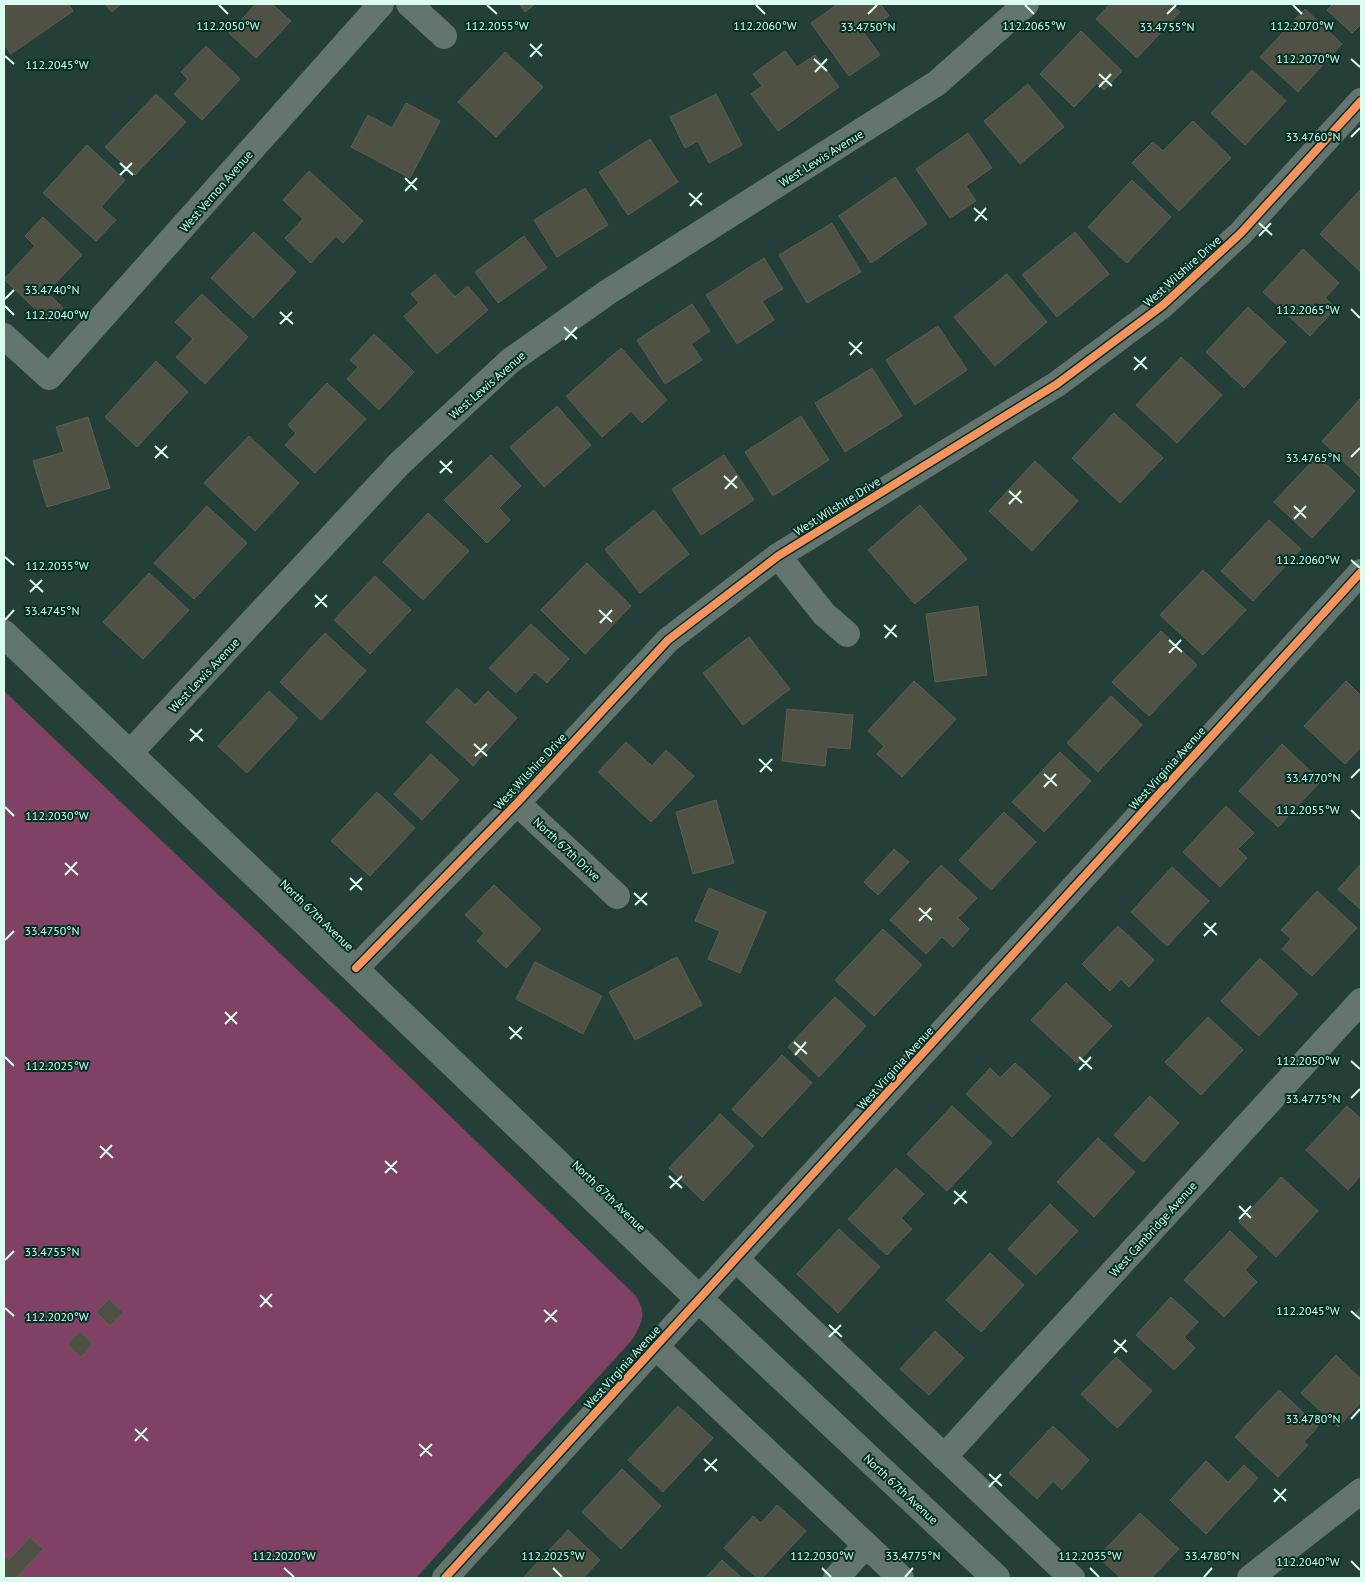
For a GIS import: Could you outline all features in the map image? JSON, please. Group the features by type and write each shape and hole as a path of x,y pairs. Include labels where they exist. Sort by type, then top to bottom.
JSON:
{"main road":[{"name":"North 67th Avenue","path":"4,634 356,968 699,1299 996,1578"}],"street":[{"name":"West Vernon Avenue","path":"4,336 49,377 381,4"},
{"path":"409,4 444,36"},
{"name":"West Lewis Avenue","path":"130,752 399,464 510,361 608,292 937,83 1026,4"},
{"name":"West Wilshire Drive","path":"356,968 517,802 668,640 778,556 1057,384 1163,305 1241,233 1361,102"},
{"path":"778,556 824,614 847,634"},
{"name":"West Virginia Avenue","path":"445,1578 1361,572"},
{"name":"North 67th Drive","path":"517,802 618,896"},
{"name":"West Cambridge Avenue","path":"944,1457 1361,1001"},
{"path":"736,1259 1072,1578"},
{"path":"656,1347 901,1578"},
{"path":"1250,1578 1361,1491"},
{"path":"836,1578 866,1545"}],"shaded area":[{"path":"4,691 387,1055 635,1295 639,1302 642,1318 632,1340 416,1578 4,1578"}],"building":[{"path":"4,4 68,4 73,11 11,54 4,44"},
{"path":"105,4 121,4 112,12"},
{"path":"256,4 272,4 291,21 256,58 229,33"},
{"path":"519,4 535,4 525,12"},
{"path":"838,4 880,4 889,16 864,33 880,55 849,76 811,23"},
{"path":"1110,4 1171,4 1180,12 1137,58 1096,19"},
{"path":"1333,4 1361,4 1361,24 1352,33 1327,10"},
{"path":"1305,9 1342,44 1298,92 1260,57"},
{"path":"1081,31 1122,71 1104,90 1097,83 1074,107 1040,74"},
{"path":"206,46 240,79 202,120 174,94 188,79 181,72"},
{"path":"785,51 797,67 815,55 839,87 778,131 751,94 762,86 753,74"},
{"path":"505,52 543,87 496,137 458,102"},
{"path":"1252,70 1286,101 1245,145 1211,113"},
{"path":"1028,84 1064,127 1020,164 984,121"},
{"path":"156,94 186,122 135,175 105,147"},
{"path":"716,94 742,145 709,163 698,141 685,148 670,117"},
{"path":"406,103 440,121 410,178 351,147 368,115 392,128"},
{"path":"1193,121 1231,158 1179,211 1132,163 1153,142 1163,151"},
{"path":"968,133 992,168 966,186 976,201 950,218 916,169"},
{"path":"650,139 678,182 628,215 599,172"},
{"path":"87,145 125,180 101,207 116,220 96,241 43,193"},
{"path":"309,171 363,221 343,243 336,236 311,263 285,238 303,219 283,200"},
{"path":"895,177 927,224 871,263 839,216"},
{"path":"1132,180 1171,217 1127,263 1088,227"},
{"path":"585,188 608,225 557,257 534,220"},
{"path":"1361,189 1361,272 1320,234"},
{"path":"43,217 82,255 47,292 63,308 49,322 4,279 35,246 25,236"},
{"path":"832,223 861,272 807,303 779,255"},
{"path":"254,232 296,272 253,318 211,278"},
{"path":"1075,232 1109,274 1057,317 1022,275"},
{"path":"524,236 547,268 498,303 475,272"},
{"path":"1303,249 1339,283 1325,298 1336,308 1310,336 1263,292"},
{"path":"764,258 783,289 762,301 774,320 737,344 706,295"},
{"path":"435,274 455,297 468,286 488,310 437,354 404,316 419,303 411,294"},
{"path":"1007,274 1047,322 995,366 954,317"},
{"path":"202,294 248,337 205,384 176,357 193,339 175,322"},
{"path":"692,304 710,331 691,344 702,360 665,384 637,340"},
{"path":"1248,307 1286,342 1244,388 1206,352"},
{"path":"938,326 967,370 915,405 886,360"},
{"path":"374,334 414,372 379,410 347,379 358,367 350,360"},
{"path":"621,348 667,400 642,423 631,411 602,437 566,396"},
{"path":"1181,357 1222,395 1177,443 1136,405"},
{"path":"156,361 188,392 137,447 105,417"},
{"path":"872,368 902,416 845,452 815,403"},
{"path":"327,383 366,419 315,473 285,445 296,433 288,425"},
{"path":"1361,398 1361,478 1322,441"},
{"path":"557,406 591,445 544,487 510,447"},
{"path":"1114,413 1163,458 1120,503 1072,458"},
{"path":"801,416 829,460 773,496 745,452"},
{"path":"88,417 110,488 47,507 33,461 64,452 56,427"},
{"path":"249,436 299,483 255,531 204,483"},
{"path":"491,455 521,486 499,508 510,520 487,543 444,500"},
{"path":"724,455 754,500 701,535 672,489"},
{"path":"1317,456 1355,491 1312,538 1274,502"},
{"path":"1035,461 1078,501 1032,551 989,511"},
{"path":"920,505 967,559 915,604 868,550"},
{"path":"207,506 247,543 194,599 154,563"},
{"path":"654,510 689,554 640,593 605,549"},
{"path":"428,513 469,551 423,600 383,562"},
{"path":"1269,520 1301,549 1253,601 1221,571"},
{"path":"587,563 631,606 585,654 541,610"},
{"path":"1203,570 1246,610 1203,655 1160,615"},
{"path":"149,573 189,610 143,659 103,622"},
{"path":"375,576 411,610 370,654 334,620"},
{"path":"978,606 987,675 935,682 926,614"},
{"path":"531,624 569,659 547,683 535,672 516,693 489,668"},
{"path":"1161,631 1197,665 1149,716 1112,682"},
{"path":"325,633 366,671 321,720 280,682"},
{"path":"749,637 790,689 743,725 703,673"},
{"path":"914,681 956,719 902,777 877,754 884,746 868,731"},
{"path":"1346,681 1361,696 1361,747 1345,764 1304,726"},
{"path":"457,688 475,705 488,691 517,718 473,766 426,722"},
{"path":"269,691 298,718 247,773 218,746"},
{"path":"1111,696 1142,725 1098,772 1067,743"},
{"path":"787,709 853,715 850,749 827,747 825,766 782,761"},
{"path":"626,742 652,766 666,750 694,776 651,822 598,772"},
{"path":"1282,744 1321,781 1278,827 1239,791"},
{"path":"1060,752 1091,781 1044,832 1012,802"},
{"path":"431,754 459,780 422,820 394,794"},
{"path":"377,792 415,828 370,876 331,841"},
{"path":"716,800 734,863 693,874 676,812"},
{"path":"1226,806 1254,833 1238,849 1247,858 1220,887 1183,852"},
{"path":"1004,812 1036,842 991,890 959,860"},
{"path":"894,849 909,862 878,895 864,882"},
{"path":"1361,864 1361,910 1338,889"},
{"path":"941,865 977,898 958,918 969,929 953,947 942,937 926,954 890,920"},
{"path":"1172,867 1209,901 1167,946 1131,912"},
{"path":"494,885 541,929 506,968 477,941 484,933 465,915"},
{"path":"709,888 766,912 740,973 708,959 720,931 695,921"},
{"path":"1317,891 1357,928 1312,976 1282,949 1291,939 1281,930"},
{"path":"1118,926 1154,960 1129,987 1121,979 1110,991 1082,964"},
{"path":"883,929 922,965 874,1016 835,980"},
{"path":"677,957 702,1005 635,1040 609,992"},
{"path":"1260,958 1298,994 1259,1036 1221,1001"},
{"path":"535,962 602,996 583,1034 516,999"},
{"path":"1066,983 1112,1026 1077,1063 1031,1020"},
{"path":"835,997 866,1026 819,1077 788,1047"},
{"path":"1208,1017 1243,1050 1201,1095 1165,1062"},
{"path":"782,1055 812,1083 762,1137 732,1109"},
{"path":"1015,1063 1051,1096 1012,1137 966,1094 990,1068 1000,1078"},
{"path":"1150,1096 1179,1123 1143,1162 1114,1135"},
{"path":"952,1106 992,1143 947,1191 907,1154"},
{"path":"1347,1106 1361,1119 1361,1175 1348,1190 1306,1150"},
{"path":"720,1114 754,1146 703,1201 669,1168"},
{"path":"1098,1138 1135,1172 1094,1217 1057,1182"},
{"path":"896,1168 924,1194 901,1218 912,1229 887,1255 848,1219"},
{"path":"1281,1177 1318,1211 1276,1257 1239,1222"},
{"path":"1050,1204 1078,1231 1036,1275 1008,1249"},
{"path":"839,1229 880,1267 838,1313 797,1274"},
{"path":"1230,1231 1257,1257 1245,1270 1257,1282 1224,1317 1184,1280"},
{"path":"990,1253 1024,1285 981,1332 946,1300"},
{"path":"1171,1297 1198,1322 1184,1337 1195,1348 1174,1370 1136,1335"},
{"path":"109,1299 123,1312 110,1326 96,1312"},
{"path":"1361,1307 1361,1318 1356,1313"},
{"path":"80,1331 93,1344 81,1357 67,1345"},
{"path":"935,1331 964,1358 929,1395 900,1369"},
{"path":"1336,1355 1361,1379 1361,1402 1338,1427 1301,1393"},
{"path":"1116,1357 1152,1391 1117,1428 1081,1394"},
{"path":"1279,1390 1318,1426 1304,1442 1308,1445 1278,1477 1235,1437"},
{"path":"678,1406 713,1438 663,1492 628,1460"},
{"path":"1053,1426 1089,1460 1062,1490 1053,1481 1037,1499 1009,1473"},
{"path":"1206,1461 1228,1482 1244,1465 1258,1478 1206,1534 1170,1500"},
{"path":"622,1469 661,1506 621,1549 582,1512"},
{"path":"777,1505 806,1531 762,1578 757,1578 724,1548 753,1516 761,1523"},
{"path":"1140,1513 1179,1549 1151,1578 1121,1578 1098,1557"},
{"path":"568,1530 600,1560 583,1578 523,1578"},
{"path":"30,1537 43,1549 16,1578 4,1578 4,1555 9,1560"},
{"path":"722,1560 742,1578 705,1578"}],"cycle path":[{"path":"356,968 517,803 668,640 778,556 1057,384 1163,305 1241,233 1361,101"},
{"path":"445,1578 1361,572"}]}
